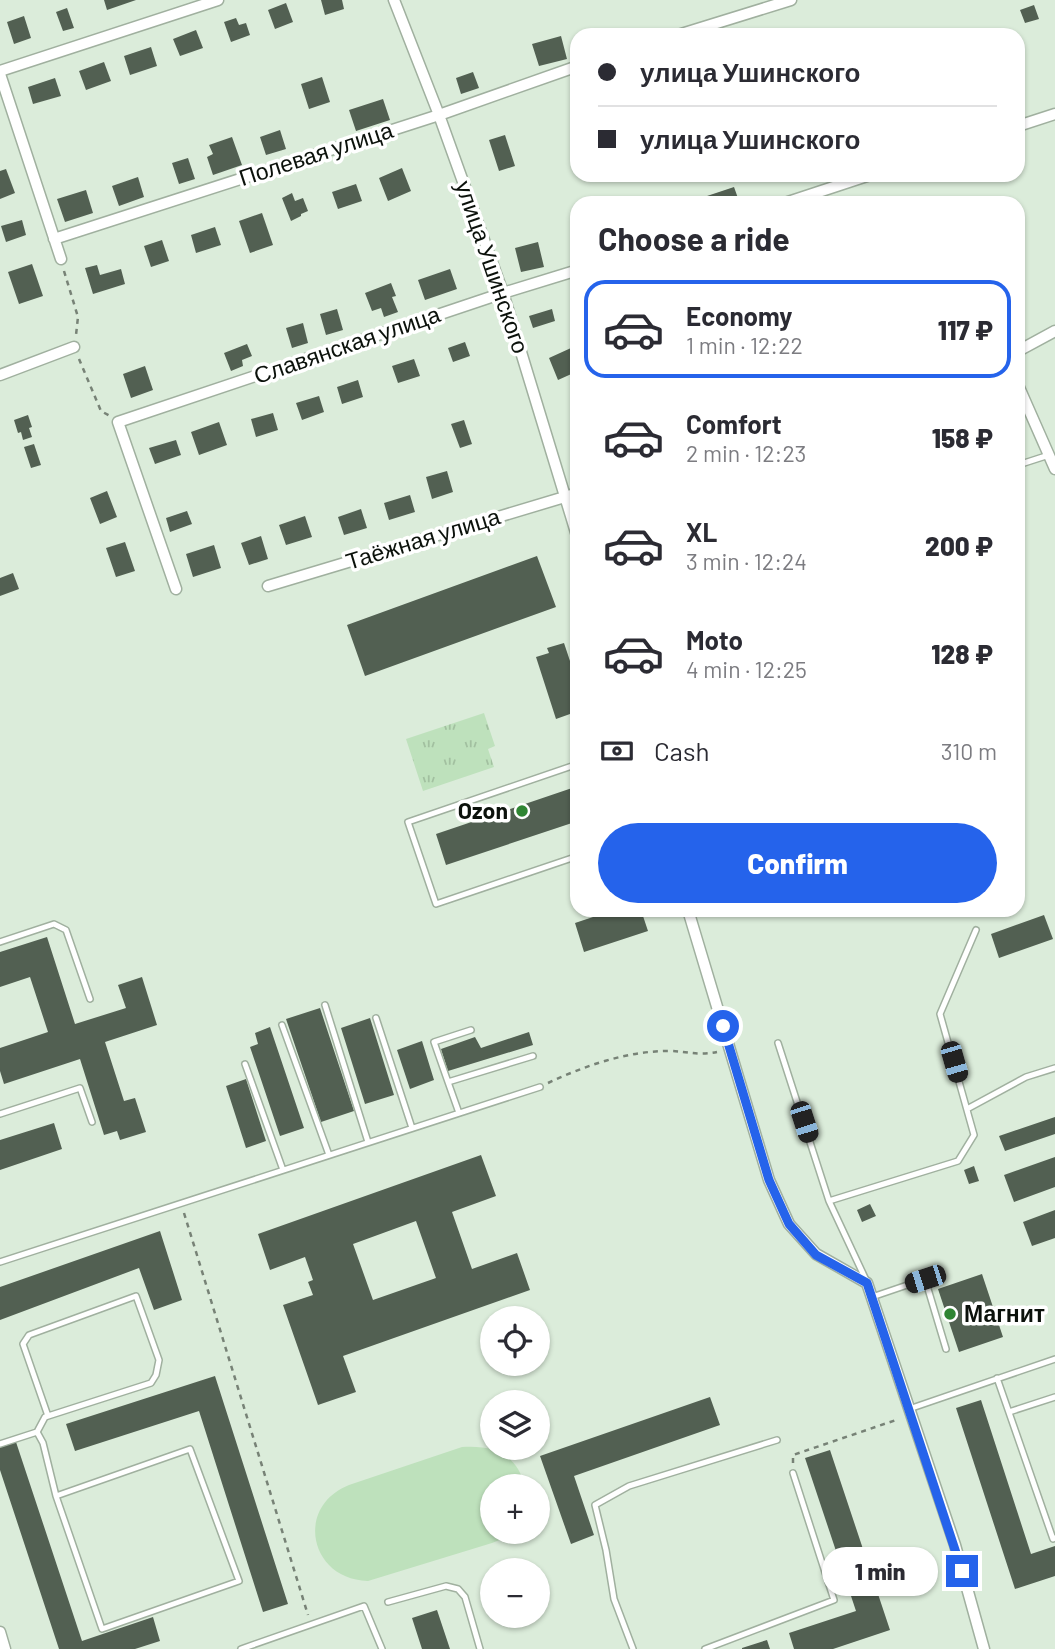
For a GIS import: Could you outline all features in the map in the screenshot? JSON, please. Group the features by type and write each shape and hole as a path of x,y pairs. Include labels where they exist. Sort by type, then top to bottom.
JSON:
{"street":[{"path":"61,259 0,73 218,0"},
{"name":"улица Ушинского","path":"394,0 503,293 570,513"},
{"path":"701,28 791,0"},
{"name":"Полевая улица","path":"54,239 439,115 570,69"},
{"path":"1025,124 1055,114"},
{"path":"806,196 849,182"},
{"name":"Славянская улица","path":"176,589 118,422 570,272"},
{"path":"1025,347 1055,331"},
{"path":"0,374 74,347"},
{"path":"1025,401 1055,469"},
{"name":"Таёжная улица","path":"268,586 570,494"},
{"path":"690,917 769,1180 789,1224 816,1255 867,1283 955,1545 984,1649"},
{"path":"0,1632 5,1649"}],"lane":[{"path":"1025,463 1049,455"},
{"path":"570,767 408,821 436,904 570,859"},
{"path":"0,942 54,924 66,930 90,999"},
{"path":"829,1201 958,1161 974,1135 940,1014 976,930"},
{"path":"325,1004 368,1142"},
{"path":"376,1018 412,1128"},
{"path":"282,1025 329,1155"},
{"path":"459,1113 434,1042 471,1030"},
{"path":"778,1043 829,1201 867,1283"},
{"path":"448,1082 533,1056"},
{"path":"245,1064 283,1170"},
{"path":"967,1109 1026,1077 1055,1068"},
{"path":"0,1262 540,1087"},
{"path":"0,1114 80,1088 92,1122"},
{"path":"872,1297 925,1279 946,1349"},
{"path":"0,1444 37,1432 45,1417 151,1383 159,1360 135,1296 29,1335 23,1344 48,1416"},
{"path":"910,1412 1055,1359"},
{"path":"997,1378 1053,1539 1055,1538"},
{"path":"1009,1412 1055,1397"},
{"path":"37,1432 43,1443 56,1496 102,1629 239,1581 190,1448 56,1496"},
{"path":"633,1649 614,1599 595,1505 629,1486 777,1440"},
{"path":"705,1649 834,1600 793,1474"},
{"path":"388,1602 446,1586 458,1589 465,1597 480,1649"},
{"path":"242,1649 364,1606 382,1649"}],"path":[{"path":"540,1087 567,1074 637,1053 670,1051 703,1055 730,1049"},
{"path":"181,1203 311,1625"},
{"path":"793,1474 793,1455 910,1412"}],"green space":[{"path":"484,713 495,746 488,749 494,767 423,791 406,739"},
{"path":"462,1447 480,1448 480,1460 510,1460 520,1474 480,1474 480,1544 489,1544 368,1581 348,1577 333,1569 322,1556 316,1541 316,1525 321,1509 332,1495 349,1485"}],"building":[{"path":"104,0 136,0 107,10"},
{"path":"321,0 342,0 344,9 325,15"},
{"path":"286,3 293,22 275,29 268,10"},
{"path":"1034,5 1039,19 1025,23 1020,10"},
{"path":"67,8 74,28 63,31 56,12"},
{"path":"24,16 31,38 14,44 7,22"},
{"path":"236,18 239,25 246,23 250,35 231,42 224,22"},
{"path":"196,30 203,48 180,56 173,39"},
{"path":"561,36 567,59 539,66 532,44"},
{"path":"151,47 157,66 130,75 124,56"},
{"path":"104,62 111,81 86,90 79,71"},
{"path":"473,72 479,88 461,94 456,78"},
{"path":"322,77 330,102 309,109 301,84"},
{"path":"55,78 61,96 33,104 28,87"},
{"path":"383,99 390,120 356,131 349,110"},
{"path":"280,130 286,149 266,155 260,137"},
{"path":"505,135 515,166 499,171 489,140"},
{"path":"232,137 242,165 213,175 207,157 213,154 209,145"},
{"path":"188,158 195,179 179,184 172,163"},
{"path":"402,168 411,191 388,201 379,178"},
{"path":"6,169 15,193 0,199 0,171"},
{"path":"138,177 144,197 119,206 112,186"},
{"path":"356,184 362,201 338,209 332,192"},
{"path":"734,187 737,196 707,196"},
{"path":"86,190 93,213 65,222 57,199"},
{"path":"292,193 295,201 303,198 308,211 291,221 282,198"},
{"path":"262,213 273,245 250,253 239,221"},
{"path":"22,220 26,235 6,242 1,226"},
{"path":"215,227 221,245 196,253 191,235"},
{"path":"162,240 169,261 151,267 144,246"},
{"path":"538,242 544,267 521,272 515,248"},
{"path":"32,264 43,296 19,304 8,272"},
{"path":"97,265 100,275 121,269 125,284 93,294 85,268"},
{"path":"450,269 457,289 425,300 418,280"},
{"path":"391,283 396,296 392,297 398,312 384,317 381,308 372,311 365,293"},
{"path":"337,309 343,330 326,335 320,314"},
{"path":"552,309 555,321 533,328 529,316"},
{"path":"303,323 308,343 292,348 286,328"},
{"path":"465,342 470,356 453,362 448,348"},
{"path":"247,344 252,356 242,360 243,366 231,371 224,353"},
{"path":"570,348 570,375 558,380 549,358"},
{"path":"414,359 420,376 398,383 392,366"},
{"path":"145,366 153,390 131,398 123,374"},
{"path":"358,380 363,397 342,404 337,387"},
{"path":"319,396 324,412 302,420 296,403"},
{"path":"273,413 278,430 256,437 251,419"},
{"path":"28,415 32,437 23,440 14,420"},
{"path":"464,420 472,444 460,448 451,424"},
{"path":"219,422 227,445 199,455 191,432"},
{"path":"176,440 181,455 155,464 149,448"},
{"path":"34,444 41,465 31,468 24,447"},
{"path":"447,471 453,492 432,499 426,477"},
{"path":"107,491 117,517 100,524 90,498"},
{"path":"410,495 415,512 389,520 384,503"},
{"path":"361,509 367,528 344,535 338,517"},
{"path":"187,511 192,524 170,532 166,518"},
{"path":"305,516 312,537 286,545 279,525"},
{"path":"261,536 268,559 249,565 241,543"},
{"path":"125,542 135,571 116,577 106,548"},
{"path":"214,545 221,568 193,577 186,554"},
{"path":"537,556 556,607 365,676 347,625"},
{"path":"13,573 19,589 0,596 0,578"},
{"path":"564,643 570,661 570,714 556,719 536,657 549,653 547,648"},
{"path":"570,789 570,824 446,865 436,834"},
{"path":"1044,915 1053,939 999,958 991,934"},
{"path":"593,917 643,917 648,931 584,952 575,923"},
{"path":"47,937 75,1024 126,1008 118,985 142,977 157,1025 105,1042 124,1101 135,1098 146,1132 120,1140 117,1131 104,1135 80,1059 4,1084 0,1071 0,1048 48,1032 30,977 0,987 0,952"},
{"path":"320,1008 354,1111 321,1122 286,1019"},
{"path":"370,1018 394,1095 365,1104 341,1028"},
{"path":"270,1027 304,1128 280,1136 250,1047 258,1044 255,1033"},
{"path":"529,1032 533,1045 448,1071 441,1049 475,1037 481,1048"},
{"path":"422,1041 434,1080 410,1089 397,1050"},
{"path":"246,1079 266,1141 246,1148 226,1086"},
{"path":"1055,1117 1055,1134 1005,1151 999,1136"},
{"path":"54,1123 62,1149 0,1170 0,1140"},
{"path":"481,1155 496,1196 452,1212 472,1269 517,1253 530,1290 343,1356 356,1392 318,1405 283,1305 313,1295 308,1282 313,1280 305,1257 270,1270 258,1234","holes":["416,1221 436,1278 373,1300 353,1244"]},
{"path":"1055,1157 1055,1187 1014,1202 1004,1175"},
{"path":"974,1166 979,1181 969,1184 964,1170"},
{"path":"870,1204 876,1216 862,1222 857,1210"},
{"path":"1055,1210 1055,1238 1032,1246 1023,1222"},
{"path":"160,1231 182,1300 154,1310 139,1268 0,1320 0,1287"},
{"path":"982,1274 1003,1337 959,1352 938,1289"},
{"path":"215,1376 288,1604 263,1612 199,1411 75,1451 66,1424"},
{"path":"710,1397 720,1425 574,1476 594,1535 571,1544 550,1484 550,1474 546,1474 541,1460 550,1460 550,1453"},
{"path":"981,1400 1031,1554 1055,1546 1055,1576 1015,1589 956,1408"},
{"path":"16,1442 82,1641 153,1617 160,1641 135,1649 59,1649 0,1470 0,1447"},
{"path":"830,1450 890,1630 833,1649 794,1649 789,1633 856,1611 805,1458"},
{"path":"437,1610 450,1649 422,1649 412,1618"},
{"path":"767,1640 770,1649 742,1649 742,1648"}],"place":[{"name":"Ozon","path":"522,811"},
{"name":"Магнит","path":"950,1314"}],"route":[{"path":"723,1026 769,1180 789,1224 816,1255 867,1283 962,1571"}]}
